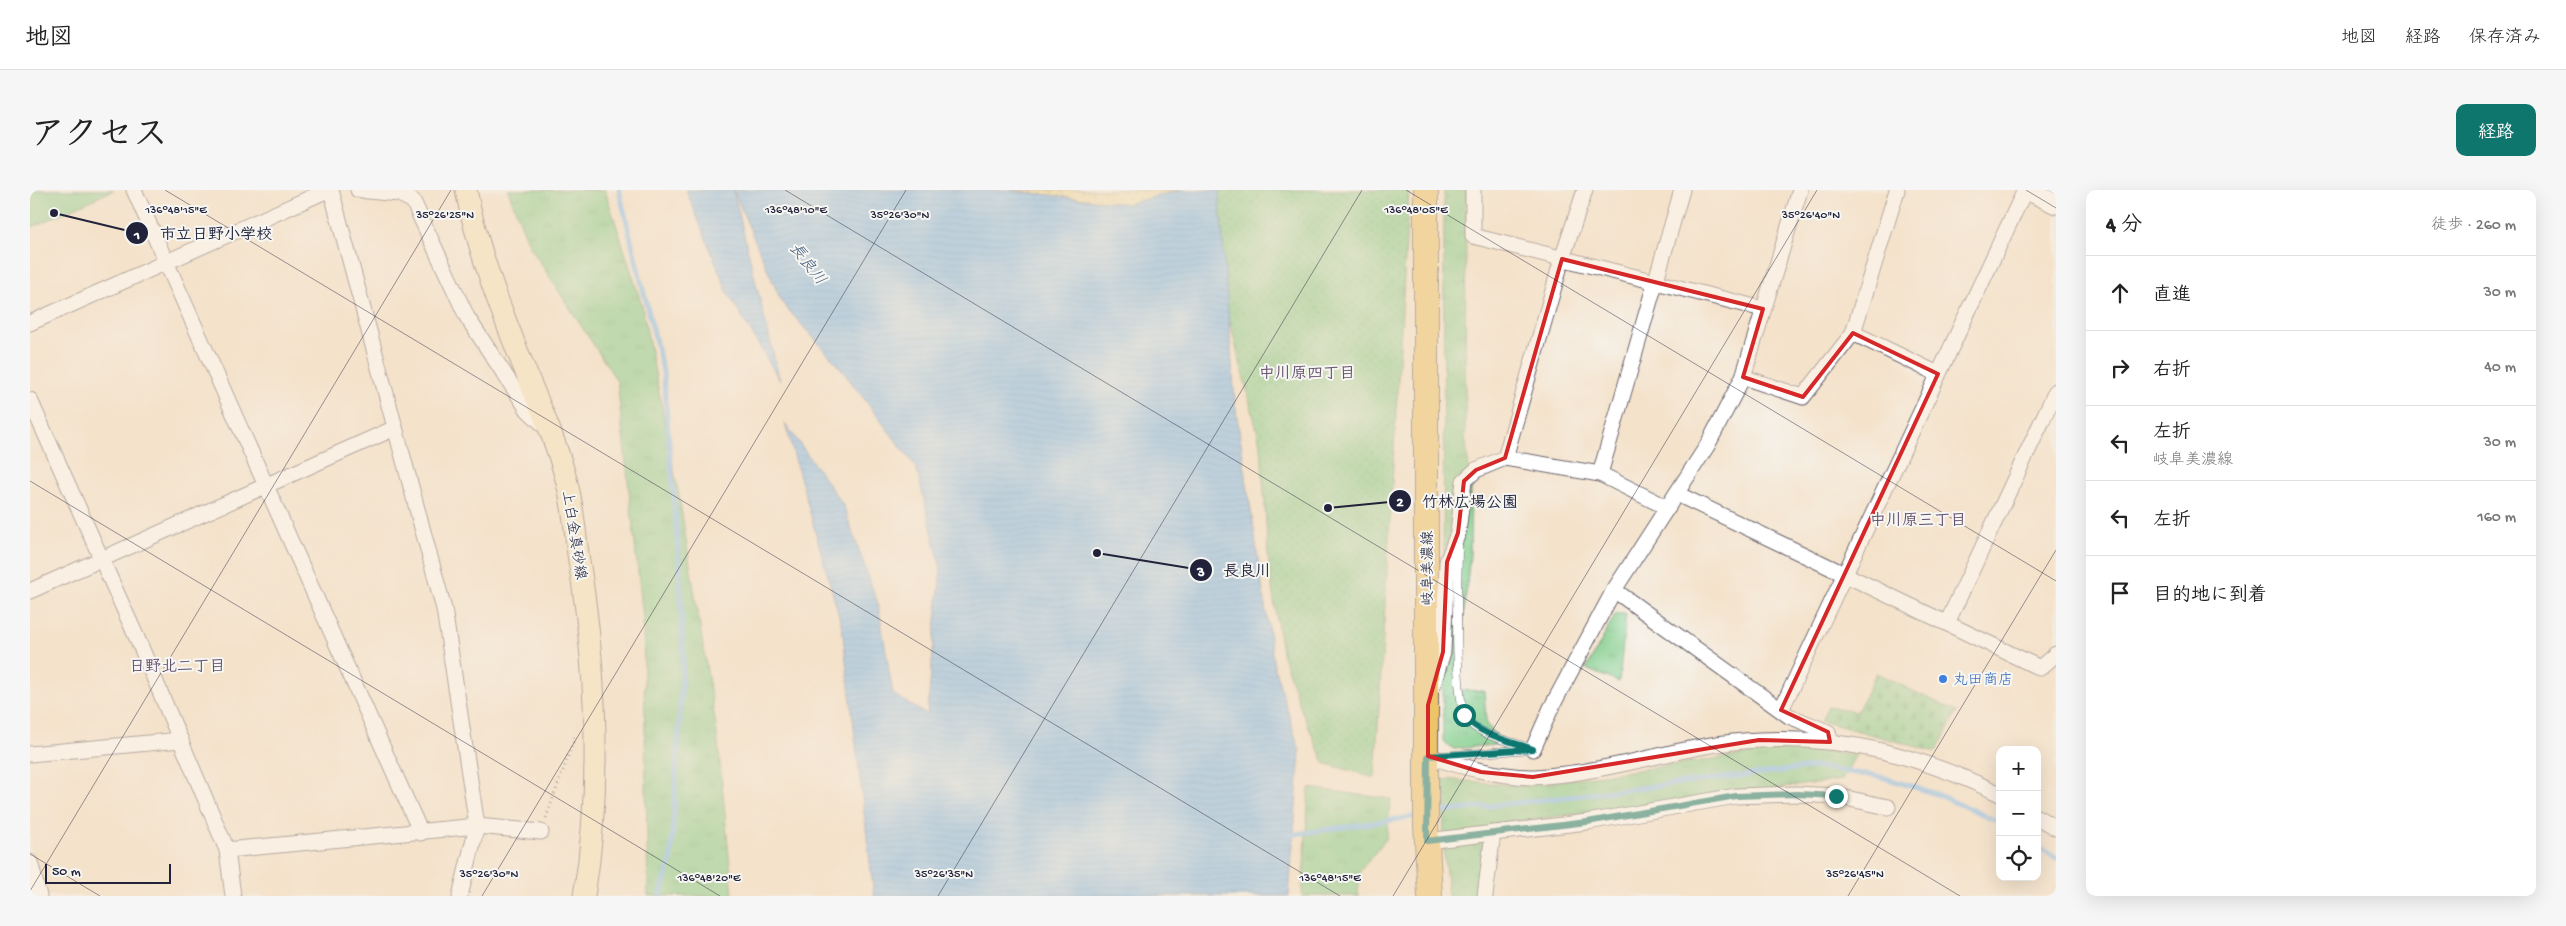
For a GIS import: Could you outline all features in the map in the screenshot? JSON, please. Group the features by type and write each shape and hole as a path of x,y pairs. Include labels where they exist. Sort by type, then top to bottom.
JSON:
{"main road":[{"name":"上白金真砂線","path":"466,190 474,231 502,312 550,431 567,483 589,620 594,715 592,812 584,896"},
{"name":"岐阜美濃線","path":"1426,190 1427,833 1430,896"}],"street":[{"path":"134,190 421,833"},
{"path":"30,323 329,190 444,609 477,826 460,896"},
{"path":"358,190 399,194 413,201 467,317 528,410 550,431"},
{"path":"1474,190 1473,236 1763,309"},
{"path":"1505,458 1562,259 1585,190"},
{"path":"1600,474 1682,190"},
{"path":"1533,749 1551,708 1614,590 1707,446 1743,378 1800,190"},
{"path":"1743,378 1803,397 1853,333 1897,190"},
{"path":"1781,710 2026,190 2056,204"},
{"path":"1853,333 1938,374"},
{"path":"1947,623 2056,391"},
{"path":"30,400 181,740 227,850 233,896"},
{"path":"30,591 395,428"},
{"path":"1428,705 1443,652 1447,562 1458,533 1464,481 1476,470 1505,458 1600,474 1668,508"},
{"path":"1677,494 1844,576 2040,668 2056,654"},
{"path":"1614,590 1781,710 1828,732 1830,742"},
{"path":"30,754 181,740"},
{"path":"1427,768 1533,777 1583,772 1716,746 1759,740 1830,742 1870,747 1912,758 1964,777 1996,792"},
{"path":"1427,833 1493,833 1587,822 1736,796 1797,794 1836,796 1888,807"},
{"path":"2041,819 2056,828"},
{"path":"227,850 421,833 477,826 541,832"},
{"path":"1485,896 1493,833"},
{"path":"30,862 39,896"}],"lane":[{"path":"1458,533 1458,677 1464,715 1468,722 1480,729 1533,749"},
{"path":"1427,768 1533,749"}],"path":[{"path":"541,832 577,732"}],"highlighted area":[{"path":"1562,259 1763,309 1743,377 1803,397 1853,333 1938,374 1781,710 1828,732 1830,742 1759,740 1533,777 1481,772 1428,756 1428,705 1443,652 1447,562 1458,533 1464,481 1476,470 1505,458"}],"green space":[{"path":"30,190 114,190 30,228"},
{"path":"508,190 605,190 642,305 679,496 717,733 733,896 648,896 643,618 617,381 529,245"},
{"path":"1197,190 1409,190 1375,778 1324,763 1302,712 1282,653 1269,569 1261,447"},
{"path":"1444,190 1466,190 1465,435 1471,486 1470,554 1456,690 1484,691 1486,722 1502,744 1454,749 1443,741"},
{"path":"1616,614 1626,614 1619,682 1586,669"},
{"path":"1876,673 1957,712 1936,752 1821,721 1828,706 1857,712"},
{"path":"1786,749 1853,754 1858,751 1842,780 1488,825 1475,896 1448,896 1444,852 1443,779 1523,786"},
{"path":"1309,788 1391,799 1386,839 1360,871 1358,896 1302,896"}],"sand":[{"path":"1006,190 1181,190 1127,204"}],"water":[{"name":"長良川","path":"686,190 733,190 780,381 728,293"},
{"name":"長良川","path":"733,190 1006,190 1127,204 1181,190 1219,190 1235,403 1274,666 1300,752 1289,896 874,896 842,627 785,423 843,505 878,604 893,694 927,715 941,568 916,467 839,366 782,303"}],"waterway":[{"path":"619,190 663,371 680,572 683,658 671,860 660,896"},
{"path":"1432,813 1815,767 1882,777 1936,794 1996,820"},
{"path":"1289,835 1419,816"},
{"path":"2041,849 2056,858"}],"place":[{"name":"市立日野小学校","path":"54,213"},
{"name":"竹林広場公園","path":"1328,508"},
{"name":"長良川","path":"1097,553"},
{"name":"丸田商店","path":"1943,679"}],"district":[{"name":"中川原四丁目","path":"1307,372"},
{"name":"中川原三丁目","path":"1918,519"},
{"name":"日野北二丁目","path":"177,665"}],"route":[{"path":"1464,715 1468,722 1480,729 1533,749 1428,756 1427,841 1587,822 1736,796 1797,794 1836,796"}]}
